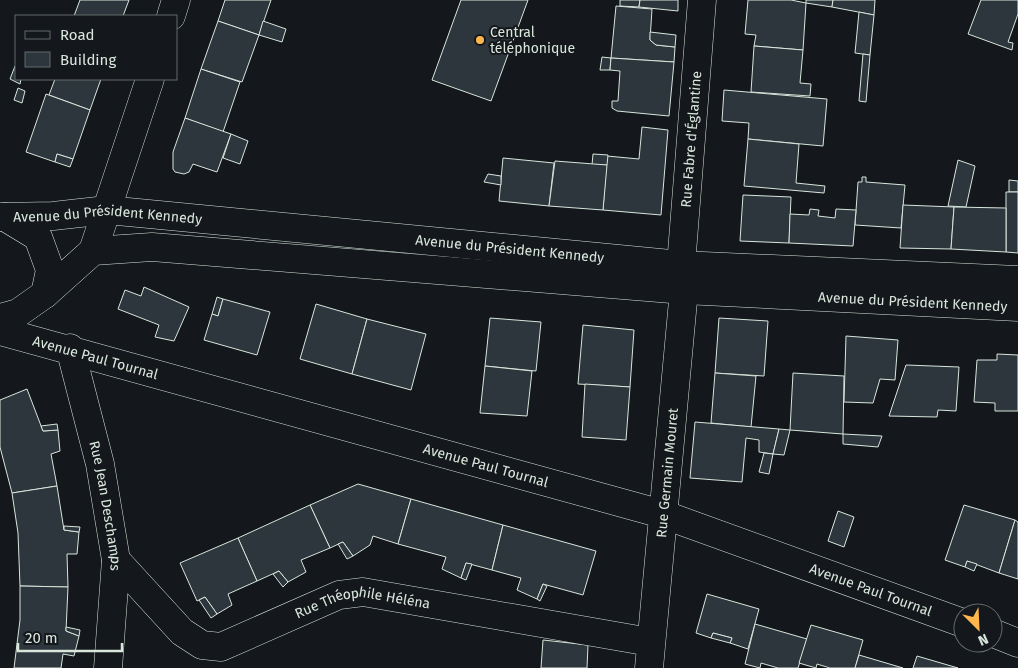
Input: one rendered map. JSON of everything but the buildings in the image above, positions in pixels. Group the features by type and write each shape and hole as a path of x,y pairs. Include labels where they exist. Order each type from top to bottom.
{"main road":[{"path":"171,15 176,0"},
{"name":"Rue Fabre d'Églantine","path":"682,277 702,0"},
{"path":"0,318 18,313 45,294 93,251 150,80"},
{"name":"Avenue du Président Kennedy","path":"2,217 53,216 107,210 682,277 1018,307"},
{"name":"Avenue du Président Kennedy","path":"2,217 38,237 50,270 45,294"},
{"name":"Avenue du Président Kennedy","path":"93,251 152,247 682,277 1018,280"},
{"name":"Rue Germain Mouret","path":"649,655 682,277"},
{"name":"Avenue Paul Tournal","path":"0,331 70,348 662,514 953,619"},
{"name":"Rue Jean Deschamps","path":"70,348 100,464 116,560 108,668"},
{"name":"Rue Théophile Héléna","path":"116,560 182,632 202,645 221,647 339,595 363,592 649,655"},
{"path":"1003,637 1018,643"}],"place":[{"name":"Central téléphonique","path":"480,40"}]}
